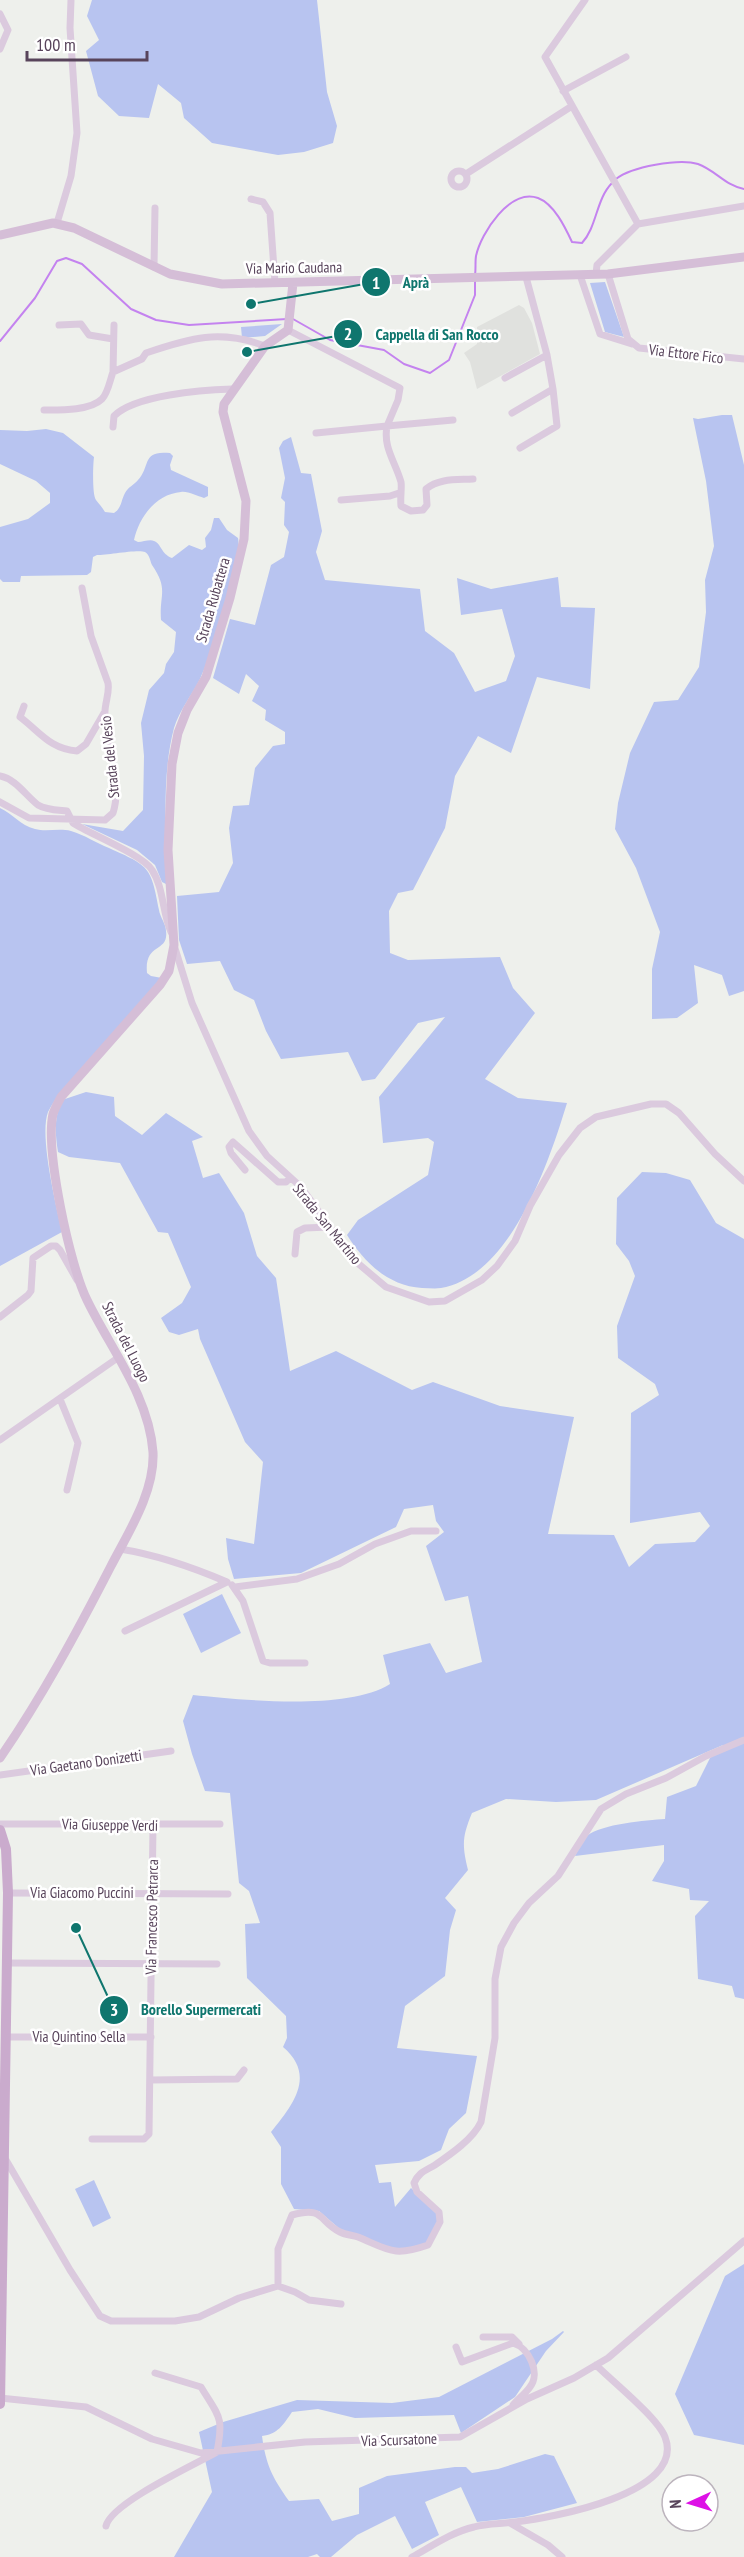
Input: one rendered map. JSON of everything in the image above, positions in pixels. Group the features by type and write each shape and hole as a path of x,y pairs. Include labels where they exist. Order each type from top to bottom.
{"main road":[{"path":"0,1830 6,1849 8,1893 0,2403"}],"street":[{"path":"0,236 57,223 71,176 77,133 70,28 71,0"},
{"path":"585,0 545,57 638,224"},
{"path":"0,14 8,30 0,49"},
{"path":"563,91 626,57"},
{"path":"466,174 572,106"},
{"path":"251,199 263,202 270,213 275,283"},
{"path":"596,274 597,265 638,224 744,206"},
{"path":"154,267 155,208"},
{"name":"Via Mario Caudana","path":"57,223 74,228 154,267 203,282 293,283 608,274 744,258"},
{"name":"Via Ettore Fico","path":"608,274 628,339 639,348 744,359"},
{"path":"580,275 600,334 636,346"},
{"path":"520,448 557,426 547,355 526,277"},
{"path":"293,283 289,322 400,388 385,436 388,452 402,484 399,493 401,506 404,509 423,510 427,505 426,489 431,485 447,480 473,479"},
{"name":"Strada Rubattera","path":"174,941 168,850 172,764 182,721 207,677 244,539 246,501 224,412 226,399 265,346 289,322"},
{"path":"59,325 81,324 89,335 113,339"},
{"path":"44,410 94,404 103,399 112,372 114,325"},
{"path":"112,372 128,366 146,354 197,337 216,336 249,340 265,346"},
{"path":"505,378 547,355"},
{"path":"113,427 114,416 121,409 134,403 185,393 232,389"},
{"path":"512,413 553,390"},
{"path":"316,433 453,420"},
{"path":"341,500 390,496 399,493"},
{"name":"Strada del Vesio","path":"0,802 29,818 105,820 113,813 116,793 104,712 110,691 91,636 82,588"},
{"path":"24,706 20,717 51,744 63,750 77,751 86,744 104,712"},
{"name":"Strada del Vesio","path":"0,776 21,789 37,804 45,808 67,811 70,819"},
{"name":"Strada San Martino","path":"70,819 91,834 148,863 156,878 165,917 192,1003 249,1131 267,1156 301,1187 354,1260 386,1287 429,1302 445,1301 482,1280 502,1260 515,1241 530,1206 559,1155 580,1128 596,1118 659,1103 666,1104 680,1113 715,1154 744,1181"},
{"name":"Strada del Luogo","path":"0,1758 29,1717 76,1635 144,1498 152,1470 153,1453 148,1428 133,1386 82,1288 54,1170 53,1114 61,1098 160,985 169,971 174,941"},
{"path":"244,1170 231,1153 229,1147 233,1142 278,1182 286,1182 290,1178"},
{"path":"295,1254 297,1232 305,1228 329,1227"},
{"path":"0,1317 31,1291 33,1258 51,1246 56,1246 60,1250 82,1288"},
{"path":"0,1440 119,1357"},
{"path":"60,1399 78,1443 67,1490"},
{"path":"235,1587 297,1579 339,1564 375,1544 411,1531 436,1531"},
{"path":"120,1549 175,1561 227,1582 235,1587 243,1601 263,1660 270,1663 305,1663"},
{"path":"125,1631 227,1582"},
{"path":"278,2286 278,2248 292,2215 303,2212 318,2213 339,2232 392,2252 411,2251 428,2245 440,2222 439,2212 417,2192 414,2183 419,2173 435,2165 476,2132 481,2122 495,2038 495,1979 501,1947 514,1923 529,1903 558,1876 601,1809 626,1794 666,1778 706,1756 744,1740"},
{"name":"Via Gaetano Donizetti","path":"0,1775 171,1751"},
{"name":"Via Giuseppe Verdi","path":"0,1824 220,1824"},
{"name":"Via Francesco Petrarca","path":"93,2139 147,2138 151,2037 153,1825"},
{"name":"Via Giacomo Puccini","path":"8,1893 228,1894"},
{"path":"0,1947 8,1932"},
{"path":"7,1964 217,1965"},
{"name":"Via Quintino Sella","path":"6,2037 151,2037"},
{"path":"150,2080 237,2079 244,2070"},
{"path":"4,2157 70,2270 100,2316 111,2321 199,2317 239,2298 278,2286 309,2300 341,2304"},
{"name":"Via Scursatone","path":"0,2398 86,2407 152,2439 201,2453 305,2442 460,2437 608,2358 744,2241"},
{"path":"483,2337 512,2337 531,2359 533,2376 531,2385 510,2410"},
{"path":"456,2347 462,2362 513,2343 520,2346"},
{"path":"412,2557 460,2531 476,2526 510,2523 570,2512 631,2492 650,2481 664,2464 667,2449 665,2436 650,2417 596,2365"},
{"path":"106,2526 107,2522 120,2510 168,2476 217,2452 222,2427 201,2387 155,2373"},
{"path":"510,2523 548,2545 562,2557"}],"shaded area":[{"path":"92,0 317,0 327,92 337,126 333,143 304,152 278,155 212,143 184,118 181,103 158,84 149,118 119,116 98,96 86,51 99,40 87,16"},
{"path":"605,282 624,337 605,332 590,283"},
{"path":"519,305 524,308 532,323 540,354 477,389 470,362 464,353 477,344 477,327"},
{"path":"282,324 265,336 242,338 241,327"},
{"path":"732,415 744,465 744,991 729,996 722,975 694,965 698,1003 677,1018 652,1019 652,969 660,932 636,868 615,829 618,803 630,753 654,702 678,700 699,667 706,612 705,580 714,546 706,481 693,418"},
{"path":"46,429 63,433 94,457 95,497 105,512 114,513 119,509 126,491 142,475 148,460 155,454 170,453 173,456 171,470 208,487 208,496 204,498 181,492 156,502 144,515 134,540 154,541 172,558 189,545 202,550 206,547 205,538 211,530 214,518 219,518 227,530 238,538 236,566 218,630 200,679 176,722 170,747 166,786 166,884 162,882 155,865 137,850 82,824 123,831 143,810 144,756 141,723 149,690 164,673 166,664 174,652 176,632 161,620 162,587 149,556 142,551 97,555 93,557 91,572 87,575 21,576 20,582 3,582 0,579 0,527 28,519 50,503 50,493 36,481 0,464 0,430"},
{"path":"291,437 301,473 311,474 322,531 316,552 325,580 420,589 425,631 454,653 475,692 506,681 515,656 502,609 461,615 457,578 491,589 558,577 561,607 595,608 590,689 537,677 511,753 478,736 455,776 445,828 413,890 398,893 389,911 390,953 408,960 500,957 513,988 535,1013 485,1079 518,1098 567,1103 538,1184 507,1240 488,1262 466,1279 441,1288 422,1288 398,1283 369,1263 347,1235 358,1220 428,1175 434,1142 428,1138 383,1143 379,1097 445,1017 418,1023 375,1079 362,1081 348,1052 281,1059 266,1031 254,1000 234,990 220,961 187,964 179,940 177,896 219,892 233,863 229,828 233,806 249,805 255,768 273,746 285,744 285,732 265,720 266,710 252,701 259,686 246,674 239,694 213,678 230,619 255,625 271,565 284,557 289,532 284,525 285,502 281,498 285,478 279,448 283,441"},
{"path":"0,808 30,827 39,830 66,830 76,833 140,864 146,869 153,884 165,926 166,938 152,952 147,963 147,973 162,978 58,1095 48,1112 47,1153 62,1232 0,1266"},
{"path":"86,1092 114,1097 115,1116 142,1135 166,1113 203,1137 192,1141 203,1178 219,1173 244,1213 257,1256 276,1278 290,1371 336,1351 412,1390 433,1382 500,1406 574,1417 548,1534 614,1535 629,1567 655,1544 695,1542 710,1526 700,1512 630,1523 631,1413 659,1395 655,1384 618,1358 617,1326 635,1276 629,1261 616,1244 617,1198 642,1172 666,1173 690,1180 716,1223 744,1239 744,1999 735,1997 732,1986 698,1979 695,1916 709,1901 690,1900 689,1889 652,1881 664,1861 664,1845 575,1856 587,1836 603,1828 624,1823 665,1819 667,1797 696,1786 710,1758 723,1745 596,1800 556,1802 506,1799 472,1813 464,1841 468,1870 445,1898 456,1910 450,1930 445,1976 405,2006 397,2048 477,2056 466,2113 449,2129 441,2150 419,2161 375,2165 379,2183 391,2182 395,2207 411,2188 437,2213 438,2222 428,2244 392,2251 341,2230 319,2211 294,2209 281,2184 281,2147 271,2132 294,2100 300,2079 298,2068 283,2047 287,2038 286,2016 247,1978 245,1924 260,1923 249,1891 239,1883 230,1793 205,1791 183,1721 193,1695 294,1702 348,1698 371,1692 390,1684 383,1655 430,1643 446,1673 482,1662 468,1596 445,1601 426,1546 444,1532 436,1521 433,1505 404,1509 396,1527 301,1573 234,1579 228,1559 226,1538 254,1544 263,1462 245,1442 200,1339 198,1329 179,1335 169,1332 161,1318 182,1303 191,1287 168,1233 158,1232 120,1163 69,1157 58,1152 56,1126 62,1100"},
{"path":"222,1594 241,1633 201,1653 183,1614"},
{"path":"94,2180 111,2218 93,2227 75,2189"},
{"path":"744,2264 744,2445 694,2435 675,2394 725,2276"},
{"path":"563,2331 546,2351 515,2397 461,2433 454,2415 355,2418 318,2409 292,2412 276,2431 262,2436 271,2470 289,2501 319,2499 332,2521 359,2514 359,2488 387,2476 455,2467 466,2467 472,2473 498,2469 545,2454 554,2456 577,2503 524,2517 477,2522 461,2487 425,2502 439,2535 412,2549 395,2516 357,2535 331,2557 320,2557 317,2554 308,2557 174,2557 212,2492 199,2432 223,2422 297,2400 392,2403 439,2397 552,2339"}],"waterway":[{"path":"616,179 644,167 690,162 744,189"},
{"path":"475,275 479,246 490,225 507,206 528,197 538,198 554,211 572,242 582,243 612,183"},
{"path":"0,341 35,298 57,261 66,258 82,264 131,309 156,320 189,325 287,319"},
{"path":"293,319 330,340 384,350 404,364 430,373 449,360 475,295 475,280"}],"place":[{"name":"Aprà","path":"251,304"},
{"name":"Cappella di San Rocco","path":"247,352"},
{"name":"Borello Supermercati","path":"76,1928"}]}
